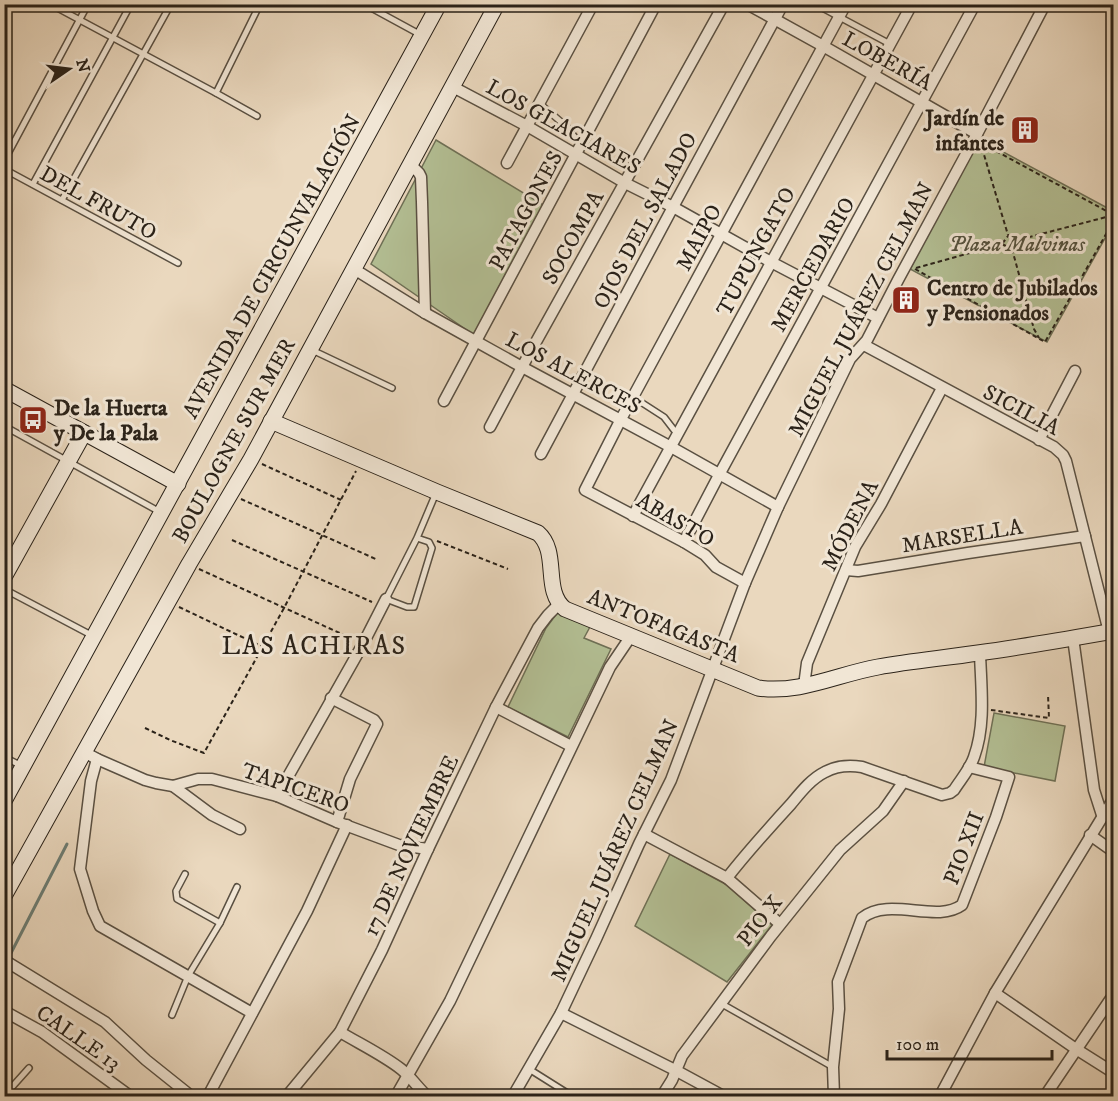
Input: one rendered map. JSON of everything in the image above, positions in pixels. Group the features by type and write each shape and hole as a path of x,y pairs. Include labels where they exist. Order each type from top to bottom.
{"street":[{"name":"AVENIDA DE CIRCUNVALACIÓN","path":"4,801 439,4"},
{"name":"BOULOGNE SUR MER","path":"4,896 91,755 168,601 272,421 497,4"},
{"path":"507,163 593,4"},
{"name":"PATAGONES","path":"444,401 657,4"},
{"name":"SOCOMPA","path":"490,427 724,4"},
{"name":"LOBERÍA","path":"747,4 923,102 979,139"},
{"name":"OJOS DEL SALADO","path":"541,454 783,4"},
{"name":"MAIPO","path":"585,490 621,419 846,4"},
{"name":"TUPUNGATO","path":"633,516 912,4"},
{"name":"MERCEDARIO","path":"684,542 975,4"},
{"name":"MIGUEL JUÁREZ CELMAN","path":"513,1096 561,1013 680,761 745,583 778,507 850,359 864,345 979,139 1045,4"},
{"name":"LOS GLACIARES","path":"453,87 579,150 625,183 878,318"},
{"path":"410,164 421,177 425,313"},
{"name":"LOS ALERCES","path":"354,269 425,313 778,507"},
{"name":"SICILIA","path":"864,345 1059,450 1066,461 1111,632"},
{"path":"1039,440 1075,371"},
{"name":"MÓDENA","path":"804,686 807,663 855,547 881,504 942,388"},
{"path":"4,389 178,484"},
{"name":"ANTOFAGASTA","path":"272,421 538,533 548,546 553,590 559,604 565,609 758,688 804,686 875,668 1111,632"},
{"path":"4,577 84,433"},
{"name":"ABASTO","path":"585,490 684,542 705,555 716,567 745,583"},
{"name":"MARSELLA","path":"846,570 858,571 1085,536"},
{"path":"277,796 384,603"},
{"name":"17 DE NOVIEMBRE","path":"287,1096 340,1032 382,950 496,707 538,628 559,604"},
{"path":"396,1096 450,1001 610,667 631,636"},
{"path":"1073,638 1094,790 1102,815"},
{"path":"727,878 756,842 823,773 854,766 942,795 954,790 974,759 977,746 982,708 980,653"},
{"path":"208,1096 307,911 342,823 350,779 377,724 374,720 331,698"},
{"path":"496,707 572,746"},
{"path":"91,755 91,781 80,863 83,883 96,920 100,926 252,1013"},
{"name":"TAPICERO","path":"91,755 145,780 173,786 206,778 277,796 399,845 428,849"},
{"name":"PIO XII","path":"834,1096 833,1067 839,1009 838,982 862,918 874,911 892,909 944,912 957,909 962,905 1009,777 969,767"},
{"name":"PIO X","path":"662,1096 682,1056 780,924 840,850 882,811 904,781"},
{"path":"173,786 212,815 240,829"},
{"path":"940,1096 995,993 1113,798"},
{"path":"644,834 727,878 780,924"},
{"path":"1090,835 1113,852"},
{"path":"4,960 105,1022 146,1060 191,1096"},
{"path":"995,993 1113,1073"},
{"path":"1045,1096 1113,994"},
{"name":"CALLE 13","path":"4,1011 42,1032 130,1096"},
{"path":"561,1013 723,1096"},
{"path":"340,1032 398,1067 427,1096"}],"lane":[{"path":"50,4 257,116"},
{"path":"4,161 88,4"},
{"path":"33,184 131,4"},
{"path":"62,200 171,4"},
{"path":"216,93 260,4"},
{"path":"364,4 422,36"},
{"path":"815,4 890,44"},
{"path":"539,103 567,127 579,150"},
{"name":"DEL FRUTO","path":"4,169 178,264"},
{"path":"310,349 392,388"},
{"path":"633,398 664,417 679,433"},
{"path":"4,426 162,512"},
{"path":"417,538 429,542 432,548 414,607 384,603 437,492"},
{"path":"4,590 94,636"},
{"path":"4,757 23,767"},
{"path":"185,874 176,891 177,899 220,923"},
{"path":"172,1015 188,976 220,923 237,887"},
{"path":"720,1003 833,1067"},
{"path":"4,1092 12,1087 29,1068"},
{"path":"529,1069 572,1096"}],"path":[{"path":"979,139 1113,215"},
{"path":"979,139 1008,235 1018,240 1113,215"},
{"path":"1045,342 1113,220"},
{"path":"1008,235 1002,244 914,268 1045,342"},
{"path":"1012,249 1018,240"},
{"path":"1002,244 1012,249 1034,329 1038,337 1045,342"},
{"path":"251,459 341,500"},
{"path":"145,728 204,753 362,460"},
{"path":"230,494 378,560"},
{"path":"232,540 303,572 384,603"},
{"path":"429,542 437,541 508,569"},
{"path":"189,564 363,644"},
{"path":"168,601 262,647"},
{"path":"982,708 1049,718 1048,694"}],"green space":[{"name":"Plaza Malvinas","path":"979,139 1113,211 1113,224 1047,342 910,269"},
{"path":"436,140 545,206 474,335 371,264"},
{"path":"558,612 591,625 584,638 611,649 568,737 508,707 546,628"},
{"path":"994,713 1065,726 1055,781 984,767"},
{"path":"670,854 727,885 772,925 727,982 635,926"}],"waterway":[{"path":"10,955 67,844"}],"place":[{"name":"Jardín de infantes","path":"1025,130"},
{"name":"Centro de Jubilados y Pensionados","path":"906,300"},
{"name":"De la Huerta y De la Pala","path":"33,420"}],"district":[{"name":"LAS ACHIRAS","path":"314,645"}]}
